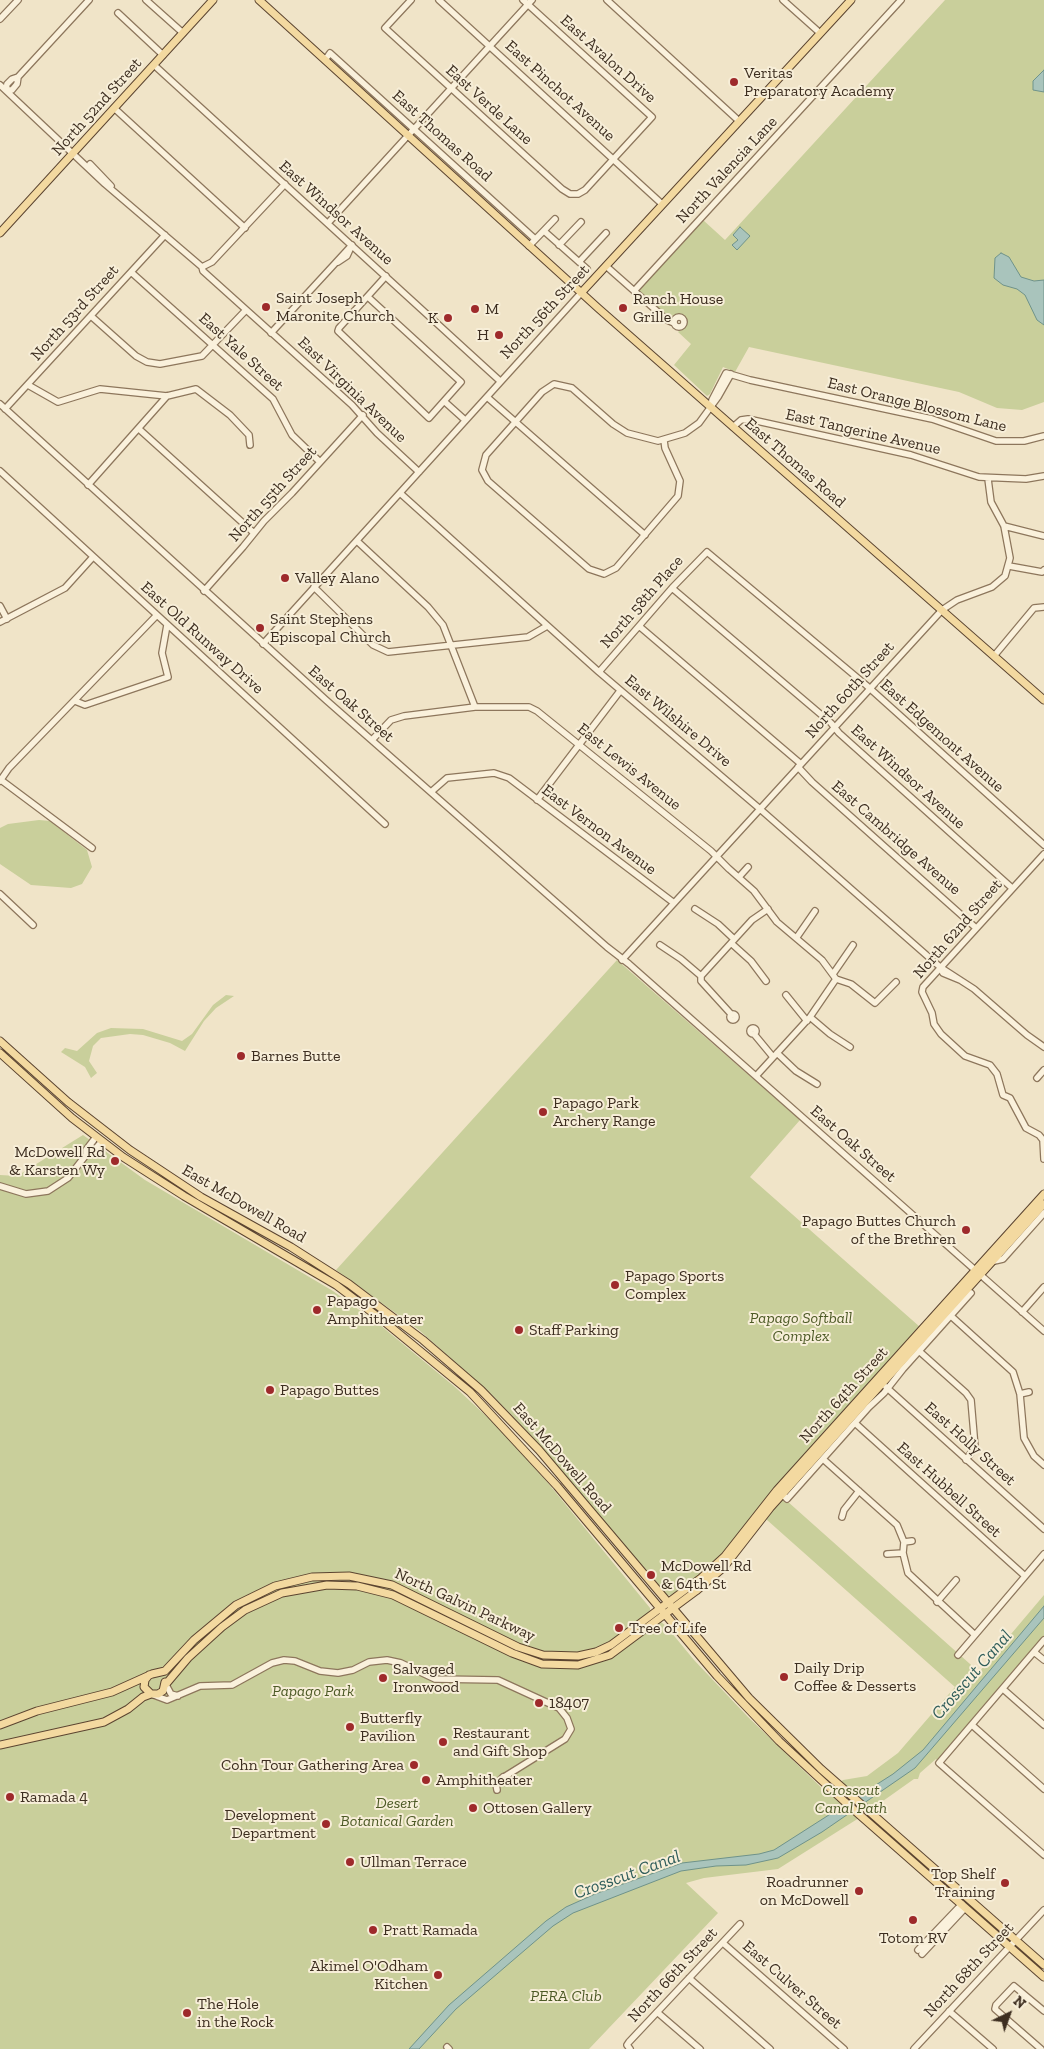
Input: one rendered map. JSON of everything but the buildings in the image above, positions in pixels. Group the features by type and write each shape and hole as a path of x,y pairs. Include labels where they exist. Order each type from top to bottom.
{"main road":[{"name":"North 52nd Street","path":"0,233 213,0"},
{"name":"East Thomas Road","path":"259,0 582,293 1044,700"},
{"name":"North 56th Street","path":"582,293 851,0"},
{"name":"East McDowell Road","path":"0,1040 68,1102 151,1165 201,1197 330,1271 423,1340 492,1401 534,1444 670,1606 765,1713 821,1769 1044,1964"},
{"name":"East McDowell Road","path":"0,1053 99,1139 184,1196 318,1274 357,1300 420,1349 470,1392 524,1448 728,1688 786,1747 847,1803 1044,1977"},
{"path":"99,1139 107,1137 145,1165 151,1165"},
{"name":"North 64th Street","path":"738,1546 770,1499 977,1272 1044,1194"},
{"name":"North 64th Street","path":"977,1272 990,1262 1044,1204"},
{"name":"North 64th Street","path":"663,1612 713,1577 879,1381"},
{"name":"North Galvin Parkway","path":"157,1673 169,1669 194,1640 236,1605 275,1586 312,1577 349,1576 392,1585 518,1647 551,1656 578,1656 601,1650 618,1642 663,1612"},
{"name":"North Galvin Parkway","path":"166,1685 183,1663 240,1613 274,1595 312,1586 357,1586 393,1595 518,1656 551,1665 578,1665 616,1652 663,1612"},
{"path":"0,1725 37,1711 112,1692 157,1673 163,1676 166,1685 161,1693 143,1697 122,1713 104,1722 0,1745"},
{"path":"149,1675 144,1684 146,1690 151,1694"},
{"path":"728,1688 755,1710 765,1713 786,1747"},
{"path":"954,1898 960,1891"}],"street":[{"path":"0,18 18,0"},
{"path":"6,90 7,84 12,79 18,77 89,0"},
{"path":"146,0 182,34"},
{"name":"East Verde Lane","path":"411,0 385,28 562,189 570,194 578,194 585,190 614,159"},
{"name":"East Pinchot Avenue","path":"439,0 662,204"},
{"path":"607,0 738,121"},
{"path":"783,0 820,34"},
{"name":"North Valencia Lane","path":"634,291 902,0"},
{"path":"328,223 490,46 528,1"},
{"name":"East Avalon Drive","path":"528,1 652,117 614,159"},
{"path":"118,13 163,55"},
{"name":"East Thomas Road","path":"325,60 330,52 535,239"},
{"name":"East Windsor Avenue","path":"154,65 500,381"},
{"name":"East Virginia Avenue","path":"0,85 108,180 111,186 202,267 203,271 363,415 377,433 419,472"},
{"path":"114,108 245,228"},
{"path":"202,267 212,262 285,184"},
{"path":"530,246 555,219"},
{"path":"560,245 581,222"},
{"path":"544,231 587,269"},
{"path":"579,262 606,233"},
{"name":"North 53rd Street","path":"6,410 165,235"},
{"path":"272,333 333,265 341,257 347,256 352,245"},
{"path":"606,266 667,320 674,323"},
{"name":"East Yale Street","path":"131,272 276,402 292,435 320,462"},
{"path":"368,297 461,382 429,418 408,399 393,381 338,331 386,276"},
{"name":"North 56th Street","path":"263,644 582,293"},
{"path":"91,316 136,356 147,362 160,364 197,358 214,346 246,310"},
{"name":"East Orange Blossom Lane","path":"711,407 728,374 932,419 996,441 1024,441 1044,436"},
{"path":"664,440 665,448 679,476 679,493 616,568 604,574 589,570 488,481 483,473 482,465 486,455 545,389 557,384 572,388 613,424 627,433 644,438 664,440 693,428 704,419 711,407"},
{"path":"28,385 58,402 100,389 167,396 192,389 199,390 243,428 250,437 250,445"},
{"path":"88,485 167,396"},
{"path":"487,397 645,535"},
{"path":"445,402 465,420"},
{"name":"East Oak Street","path":"0,404 263,644 1044,1331"},
{"name":"North 55th Street","path":"204,591 254,533 363,415"},
{"name":"East Tangerine Avenue","path":"734,427 743,419 752,420 911,455 974,476 988,478"},
{"path":"139,429 254,533"},
{"name":"East Old Runway Drive","path":"0,472 385,824"},
{"path":"1043,572 1009,566 1010,558 1004,526 991,502 988,478 1026,479 1044,476"},
{"name":"East Wilshire Drive","path":"400,493 599,672 760,809 940,967 943,973 960,980 974,989 1044,1048"},
{"path":"1004,526 1044,536"},
{"path":"357,541 428,607 443,626 475,707 404,716 391,720 372,740"},
{"name":"North 58th Place","path":"599,672 672,588 707,552"},
{"name":"East Edgemont Avenue","path":"707,552 870,689 1044,845"},
{"path":"0,622 65,588 93,557"},
{"name":"North 60th Street","path":"622,960 942,610 956,600 998,583 1009,566"},
{"path":"314,587 381,651 388,652 528,636 547,626"},
{"name":"East Windsor Avenue","path":"672,588 731,640 758,660 1012,888"},
{"path":"0,606 7,619"},
{"path":"994,656 1034,608 1044,608"},
{"path":"92,848 0,780 9,768 157,615"},
{"path":"75,701 85,705 168,677 162,653 167,625"},
{"name":"East Cambridge Avenue","path":"638,626 800,766 812,782 976,928"},
{"path":"537,800 620,690"},
{"name":"East Lewis Avenue","path":"475,707 520,706 538,711 717,856 719,861 754,891 777,922 822,960 835,976 851,984 875,1003 880,1001 896,982"},
{"name":"East Vernon Avenue","path":"431,792 447,778 494,773 508,778 674,903"},
{"name":"North 62nd Street","path":"1044,854 940,967 923,987 922,992 932,1013 934,1024 941,1034 966,1056 990,1066 997,1074 1003,1095 1010,1098 1026,1128 1039,1135 1043,1140 1044,1159"},
{"path":"739,877 748,867"},
{"path":"0,894 33,925"},
{"path":"695,908 718,924 766,981"},
{"path":"700,976 752,920 768,909"},
{"path":"797,937 815,911"},
{"path":"660,945 681,959 700,976 701,982 731,1014"},
{"path":"756,1076 809,1019 853,945"},
{"path":"786,994 809,1019 850,1047"},
{"path":"754,1034 775,1055 817,1084"},
{"path":"1037,1078 1044,1070"},
{"path":"0,1186 26,1194 48,1191 68,1178 86,1155 86,1150 99,1139"},
{"name":"North 64th Street","path":"990,1262 1001,1260 1044,1213"},
{"path":"1022,1312 1044,1286"},
{"name":"North 64th Street","path":"782,1494 787,1499 888,1389 971,1293"},
{"path":"951,1316 1011,1369 1020,1394 1024,1438 1034,1456 1044,1465"},
{"path":"919,1351 966,1393 971,1400 975,1443 973,1451 966,1460"},
{"name":"East Holly Street","path":"879,1381 1044,1529"},
{"path":"1020,1394 1029,1392"},
{"name":"East Hubbell Street","path":"855,1423 1025,1576"},
{"path":"823,1459 897,1525 904,1542 903,1553 908,1573 974,1636"},
{"path":"842,1517 844,1510 859,1491"},
{"path":"904,1542 912,1541"},
{"path":"887,1554 903,1553"},
{"path":"958,1656 1044,1554"},
{"path":"937,1602 956,1580"},
{"path":"1044,1640 939,1762 1044,1855"},
{"path":"1034,1652 1044,1660"},
{"path":"151,1694 164,1700 200,1686 236,1683 272,1663 284,1660 295,1661 320,1671 338,1673 353,1670 376,1660 394,1661 435,1679 505,1681 559,1708 569,1721 571,1729 568,1736 504,1777 496,1784 497,1790"},
{"path":"166,1685 171,1694 178,1696"},
{"path":"1003,1689 1044,1725"},
{"path":"972,1725 1044,1789"},
{"path":"920,1952 964,1906"},
{"name":"North 68th Street","path":"916,2048 1044,1910"},
{"name":"North 66th Street","path":"629,2047 657,2012 740,1924"},
{"name":"East Culver Street","path":"722,1942 844,2049"},
{"path":"689,1978 770,2049"},
{"path":"1041,2049 996,2009 996,2005 1014,1986 1044,2011"},
{"path":"949,2011 993,2049"},
{"path":"657,2012 700,2049"}],"green space":[{"path":"945,0 1044,0 1044,402 1022,410 997,408 959,392 749,347 735,372 723,367 710,394 707,396 674,365 691,344 678,332 687,324 675,315 667,317 637,291 703,220 725,240"},
{"path":"39,820 50,821 87,850 92,867 82,884 71,888 31,885 0,864 0,828 8,824"},
{"name":"Papago Park","path":"617,960 800,1120 750,1177 920,1327 780,1482 787,1501 979,1672 1044,1595 1044,1640 939,1763 936,1759 920,1773 918,1779 914,1779 859,1818 778,1869 704,1878 686,1883 718,1913 589,2049 0,2049 0,1175 17,1176 83,1135 145,1180 333,1291 380,1325 455,1387 500,1429 548,1483 650,1608 650,1613 666,1626 694,1660 748,1717 827,1793 843,1780 867,1776 898,1753 955,1687 767,1520 758,1508 721,1556 706,1571 671,1595 666,1596 542,1447 492,1395 419,1330 336,1270"},
{"path":"226,995 234,996 216,1008 204,1021 185,1051 170,1043 143,1035 130,1034 101,1038 93,1046 89,1061 97,1073 91,1078 85,1067 61,1052 65,1048 77,1051 97,1033 111,1028 143,1029 182,1041 192,1034 213,1005"}],"water":[{"path":"1044,70 1044,92 1033,90 1033,81"},
{"path":"740,227 750,236 737,250 732,245 738,240 733,235"},
{"path":"1001,253 1009,257 1021,277 1034,281 1044,280 1044,325 1037,320 1025,295 1017,289 1003,285 994,278 995,258"},
{"path":"1044,1606 1044,1618 915,1768 822,1832 778,1858 746,1865 716,1866 681,1871 573,1913 553,1926 456,2009 419,2049 409,2049 449,2005 546,1921 566,1907 595,1894 682,1863 759,1854 774,1850 893,1774 923,1750"}],"place":[{"name":"Veritas Preparatory Academy","path":"734,82"},
{"name":"Saint Joseph Maronite Church","path":"266,307"},
{"name":"Ranch House Grille","path":"623,308"},
{"name":"M","path":"475,309"},
{"name":"K","path":"448,318"},
{"name":"H","path":"499,335"},
{"name":"Valley Alano","path":"285,578"},
{"name":"Saint Stephens Episcopal Church","path":"260,628"},
{"name":"Barnes Butte","path":"241,1056"},
{"name":"Papago Park Archery Range","path":"543,1112"},
{"name":"McDowell Rd & Karsten Wy","path":"115,1161"},
{"name":"Papago Buttes Church of the Brethren","path":"966,1230"},
{"name":"Papago Sports Complex","path":"615,1285"},
{"name":"Papago Amphitheater","path":"317,1310"},
{"name":"Staff Parking","path":"519,1330"},
{"name":"Papago Buttes","path":"270,1390"},
{"name":"McDowell Rd & 64th St","path":"651,1575"},
{"name":"Tree of Life","path":"619,1628"},
{"name":"Daily Drip Coffee & Desserts","path":"784,1677"},
{"name":"Salvaged Ironwood","path":"383,1678"},
{"name":"18407","path":"539,1703"},
{"name":"Butterfly Pavilion","path":"350,1727"},
{"name":"Restaurant and Gift Shop","path":"443,1742"},
{"name":"Cohn Tour Gathering Area","path":"414,1765"},
{"name":"Amphitheater","path":"426,1780"},
{"name":"Ramada 4","path":"10,1797"},
{"name":"Ottosen Gallery","path":"473,1808"},
{"name":"Development Department","path":"326,1824"},
{"name":"Ullman Terrace","path":"350,1862"},
{"name":"Top Shelf Training","path":"1005,1883"},
{"name":"Roadrunner on McDowell","path":"859,1891"},
{"name":"Totom RV","path":"913,1920"},
{"name":"Pratt Ramada","path":"373,1930"},
{"name":"Akimel O'Odham Kitchen","path":"438,1975"},
{"name":"The Hole in the Rock","path":"187,2013"}],"park label":[{"name":"Papago Softball Complex","path":"801,1327"},
{"name":"Crosscut Canal Path","path":"851,1799"},
{"name":"Desert Botanical Garden","path":"397,1812"},
{"name":"PERA Club","path":"566,1996"}],"water label":[{"name":"Crosscut Canal","path":"972,1675"},
{"name":"Crosscut Canal","path":"627,1875"}]}
